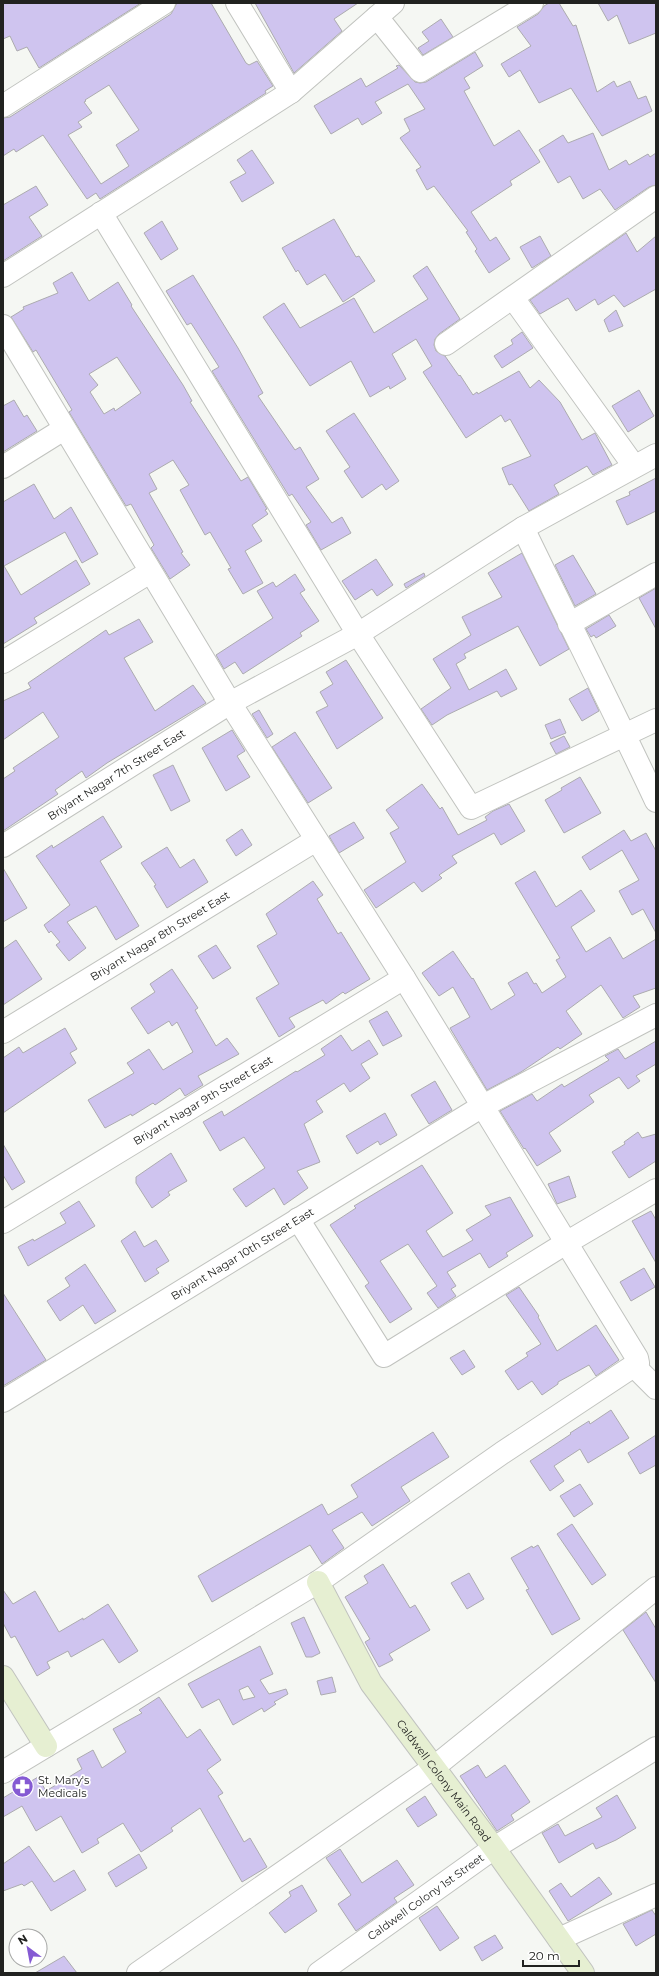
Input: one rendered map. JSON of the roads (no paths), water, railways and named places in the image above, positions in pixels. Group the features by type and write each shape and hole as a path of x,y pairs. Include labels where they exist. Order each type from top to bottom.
{"street":[{"path":"3,106 164,3"},
{"path":"237,3 290,92"},
{"path":"3,276 290,92 393,3"},
{"path":"377,17 420,72 532,3"},
{"path":"446,344 656,197"},
{"path":"101,213 358,634 471,808 626,736 656,720"},
{"path":"512,298 634,466"},
{"path":"3,326 230,703 404,978 481,1107 637,1358 638,1363 502,1453 318,1582 3,1772"},
{"path":"3,467 64,429"},
{"name":"Briyant Nagar 7th Street East","path":"3,846 230,703 358,634 523,528 656,455"},
{"path":"523,528 569,624 626,736 656,801"},
{"path":"3,662 150,572"},
{"path":"569,624 656,574"},
{"name":"Briyant Nagar 8th Street East","path":"3,1032 316,840"},
{"name":"Briyant Nagar 9th Street East","path":"3,1222 404,978"},
{"name":"Briyant Nagar 10th Street East","path":"3,1401 481,1107 656,1015"},
{"path":"298,1220 384,1356 566,1243 656,1190"},
{"path":"634,1366 656,1388"},
{"name":"Caldwell Colony Main Road","path":"318,1582 371,1683 494,1848 583,1973"},
{"path":"138,1973 433,1768 656,1588"},
{"path":"3,1678 46,1746"},
{"name":"Caldwell Colony 1st Street","path":"319,1973 494,1848 656,1748"},
{"path":"558,1939 656,1895"}],"place":[{"name":"St. Mary's Medicals","path":"22,1786"}]}
